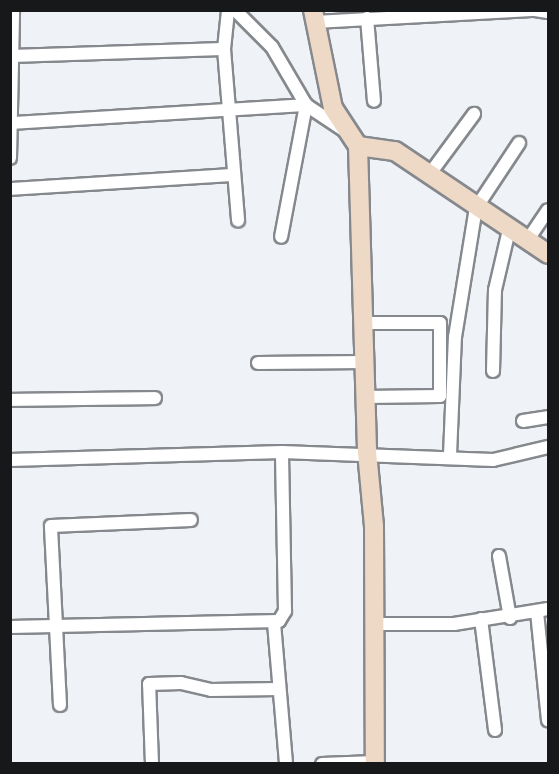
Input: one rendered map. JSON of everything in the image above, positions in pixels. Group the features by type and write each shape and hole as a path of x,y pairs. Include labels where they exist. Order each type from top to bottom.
{"street":[{"path":"10,158 13,10"},
{"path":"228,10 224,49 238,220"},
{"path":"235,10 272,47 306,105 355,141 395,151 476,208 549,254"},
{"path":"322,764 375,763 374,624 355,141 333,108 314,16 367,18 388,14 440,12 534,10 549,12"},
{"path":"367,18 374,101"},
{"path":"11,56 224,49"},
{"path":"12,123 306,105"},
{"path":"280,237 306,105"},
{"path":"429,175 474,114"},
{"path":"450,455 455,337 476,208 519,143"},
{"path":"10,189 234,175"},
{"path":"527,241 549,210"},
{"path":"493,371 495,290 509,230"},
{"path":"363,323 440,323 440,396 365,397"},
{"path":"258,363 364,362"},
{"path":"10,400 154,398"},
{"path":"523,421 549,417"},
{"path":"10,460 282,452 367,452 450,455 493,460 549,447"},
{"path":"282,452 285,611 274,624 286,764"},
{"path":"60,705 51,526 191,520"},
{"path":"499,556 510,618"},
{"path":"374,624 453,624 481,619 510,618 543,610 549,720"},
{"path":"481,619 495,730"},
{"path":"10,627 274,624"},
{"path":"152,764 149,684 181,683 211,690 279,689"}]}
